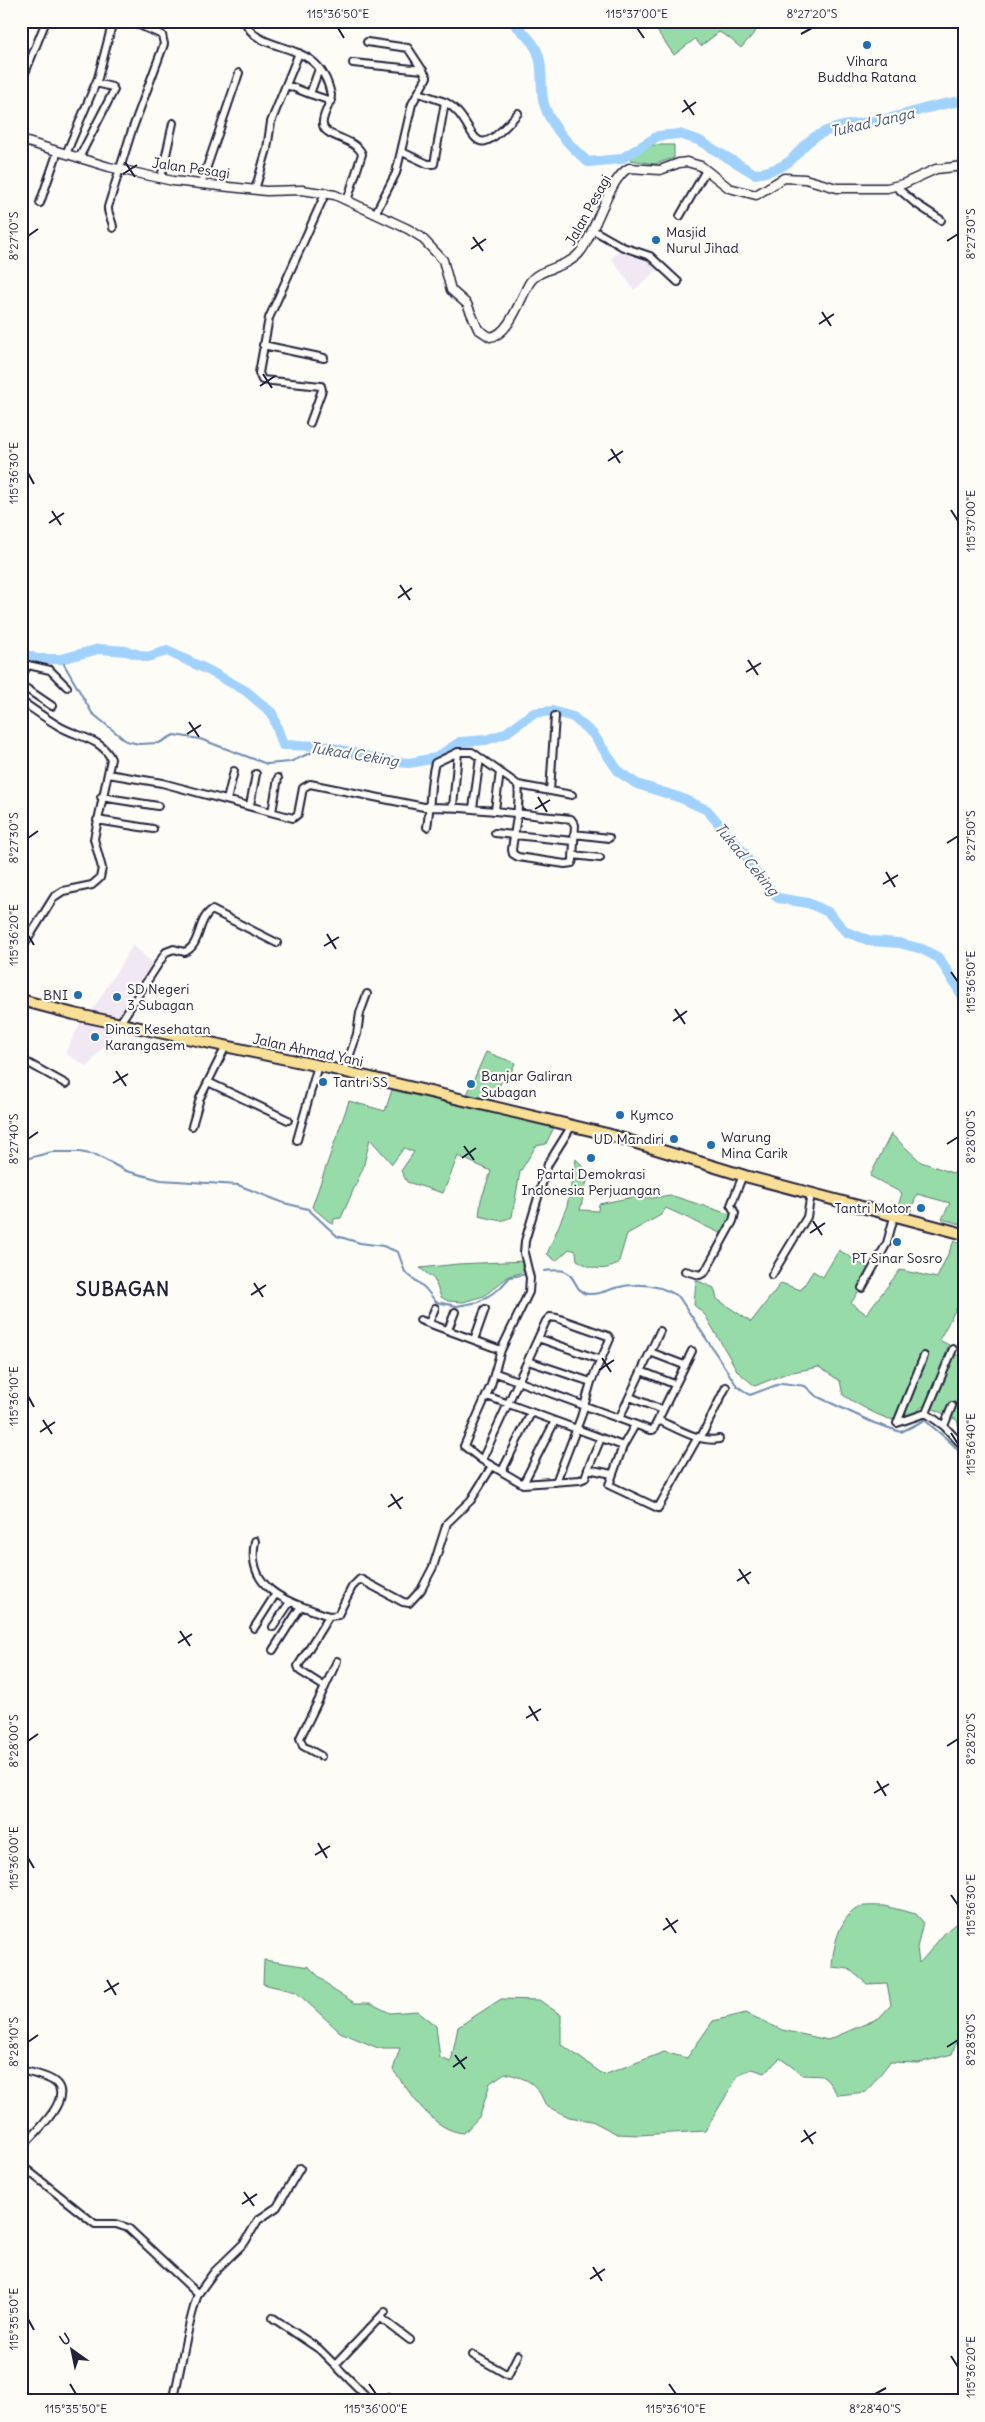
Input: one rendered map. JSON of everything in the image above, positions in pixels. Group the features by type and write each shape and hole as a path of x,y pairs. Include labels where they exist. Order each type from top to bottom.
{"highway":[{"name":"Jalan Ahmad Yani","path":"21,1000 318,1065 607,1134 742,1175 894,1217 964,1234"}],"street":[{"path":"21,83 46,21"},
{"path":"40,203 96,83 113,21"},
{"path":"114,228 113,221 107,210 119,170 164,44 162,35 130,21"},
{"path":"245,21 250,33 313,60 319,69 330,91 331,101 323,121 323,127 327,132 353,143 362,154 347,201"},
{"path":"367,42 408,48 423,70 426,79 412,104 402,152 390,186 375,214"},
{"path":"255,190 267,149 270,122 299,53"},
{"path":"354,63 423,70"},
{"path":"310,94 319,69"},
{"path":"202,184 230,94 239,72"},
{"path":"78,158 114,90 112,87 96,83"},
{"path":"287,85 331,101"},
{"path":"419,93 445,102 455,109 474,137 482,141 498,134 518,113"},
{"path":"402,152 431,165 434,164 445,102"},
{"path":"161,178 173,123"},
{"name":"Jalan Pesagi","path":"21,140 119,170 161,178 275,192 302,190 326,192 415,232 434,249 445,264 451,290 467,304 478,329 490,337 498,334 512,318 534,277 573,259 586,244 614,187 626,169 660,170 684,162 706,170 721,184 756,195 778,181 790,178 837,188 895,186 929,171 964,166"},
{"path":"680,216 706,170"},
{"path":"895,186 914,203 941,220"},
{"path":"310,423 322,390 321,386 262,380 259,373 269,318 326,192"},
{"path":"593,230 623,247 650,256 678,282"},
{"path":"263,345 324,358"},
{"path":"21,677 28,665 50,670 67,687"},
{"path":"21,685 52,706"},
{"path":"21,701 58,726 93,740 102,747 111,759 101,797 94,839 102,868 100,878 92,885 63,891 54,897 21,950"},
{"path":"550,791 555,716"},
{"path":"427,827 436,763 458,752 472,752 518,785 572,795"},
{"path":"453,807 458,752"},
{"path":"473,808 480,758"},
{"path":"226,800 234,771"},
{"path":"495,810 500,772"},
{"path":"108,774 162,783 293,818 297,817 303,788 310,784 431,807 473,808 516,812 571,819 575,822 573,862 568,864 516,856 512,850 514,835 516,812 518,785"},
{"path":"250,806 256,774"},
{"path":"272,812 278,778"},
{"path":"101,797 158,806"},
{"path":"97,820 153,829"},
{"path":"495,833 609,838"},
{"path":"574,855 600,858"},
{"path":"120,1023 166,952 174,949 184,952 191,949 204,919 212,910 277,943"},
{"path":"344,1072 357,1034 360,1013 367,994"},
{"path":"192,1126 200,1098 226,1046"},
{"path":"22,1061 66,1084"},
{"path":"297,1140 318,1065"},
{"path":"208,1082 288,1120"},
{"path":"571,1126 548,1164 540,1184 525,1241 529,1292 501,1350 496,1373 487,1396 464,1444 466,1449 482,1460 523,1484 580,1480 585,1478 601,1438"},
{"path":"685,1271 700,1275 709,1266 733,1222 735,1213 731,1205 742,1175"},
{"path":"772,1274 807,1217 811,1194"},
{"path":"862,1288 887,1242 894,1217"},
{"path":"429,1323 435,1308"},
{"path":"474,1340 486,1309"},
{"path":"448,1330 455,1312"},
{"path":"482,1460 538,1338 550,1317 605,1334 610,1339 591,1382 585,1405 556,1482"},
{"path":"420,1320 501,1350"},
{"path":"619,1418 660,1331"},
{"path":"538,1338 601,1360"},
{"path":"924,1356 897,1423 926,1413 953,1349"},
{"path":"496,1373 652,1430 692,1351"},
{"path":"650,1352 684,1365"},
{"path":"528,1361 591,1382"},
{"path":"641,1371 674,1384"},
{"path":"635,1425 608,1482 610,1486 659,1508 726,1387"},
{"path":"487,1396 624,1446"},
{"path":"630,1397 662,1410"},
{"path":"944,1426 952,1406"},
{"path":"502,1471 531,1413"},
{"path":"926,1413 944,1426 964,1447"},
{"path":"523,1484 555,1420"},
{"path":"658,1420 699,1437 713,1440 719,1439"},
{"path":"255,1541 254,1564 265,1585 275,1595 290,1602 329,1616 338,1615 352,1587 360,1579 403,1602 409,1603 421,1590 433,1567 447,1523 471,1500 492,1466"},
{"path":"588,1469 612,1474"},
{"path":"254,1628 275,1595"},
{"path":"274,1627 290,1602"},
{"path":"274,1650 301,1606"},
{"path":"326,1687 298,1668 329,1616"},
{"path":"321,1756 303,1746 300,1738 337,1661"},
{"path":"21,2070 53,2081 59,2087 61,2095 56,2108 21,2148"},
{"path":"21,2165 95,2224 116,2224 128,2228 198,2294"},
{"path":"173,2401 181,2370 186,2334 198,2294 214,2272 242,2246 261,2217 272,2212 281,2202 300,2168"},
{"path":"336,2364 386,2312"},
{"path":"273,2318 300,2334 336,2364 367,2397 375,2400 388,2398 393,2401"},
{"path":"381,2318 410,2340"},
{"path":"473,2355 508,2375 518,2354"}],"shaded area":[{"path":"624,242 636,246 662,266 634,290 612,259"},
{"name":"SD Negeri 3 Subagan","path":"133,945 157,967 117,1019 90,1014"},
{"path":"82,1020 113,1027 110,1037 88,1067 65,1053"}],"green space":[{"path":"650,21 756,21 762,24 741,48 719,32 701,46 695,39 674,55"},
{"path":"646,145 674,145 674,158 655,164 630,160 634,153"},
{"path":"486,1052 515,1063 507,1082 502,1080 490,1106 465,1099"},
{"path":"392,1090 554,1127 546,1144 536,1146 520,1172 512,1217 501,1221 479,1216 481,1200 491,1171 458,1156 443,1193 407,1182 401,1171 414,1152 404,1148 392,1164 370,1139 363,1168 341,1218 334,1219 333,1225 312,1207 349,1101 385,1111"},
{"path":"891,1134 921,1162 964,1177 964,1225 942,1219 950,1203 917,1194 910,1213 898,1207 902,1193 870,1176"},
{"path":"576,1159 589,1173 580,1210 598,1211 599,1204 633,1197 652,1198 670,1195 732,1215 722,1234 666,1208 661,1215 627,1234 618,1264 602,1269 587,1266 577,1260 576,1251 569,1249 556,1261 547,1254 567,1206"},
{"path":"954,1241 964,1245 964,1294 939,1340 949,1345 945,1353 964,1356 964,1449 957,1420 925,1405 901,1420 884,1417 843,1395 840,1381 819,1367 787,1373 755,1386 738,1372 705,1315 694,1305 696,1280 714,1288 717,1299 751,1322 781,1283 801,1290 813,1271 823,1277 839,1250 872,1271 851,1303 866,1314 900,1270 937,1278"},
{"path":"526,1261 527,1271 509,1276 484,1296 463,1302 448,1301 441,1297 434,1279 420,1268 458,1264"},
{"path":"884,1906 916,1914 923,1922 917,1948 919,1963 951,1927 964,1920 964,2022 952,2054 919,2063 890,2062 866,2092 838,2095 824,2076 803,2075 780,2058 765,2073 752,2069 739,2074 705,2131 639,2135 617,2134 592,2121 569,2117 546,2106 539,2092 531,2083 505,2073 490,2083 480,2116 464,2133 452,2131 442,2126 423,2109 393,2070 400,2048 378,2048 340,2032 296,1992 263,1984 264,1960 309,1967 333,1990 355,2003 370,2003 390,2013 417,2011 436,2026 440,2058 451,2062 458,2027 501,1999 539,2000 561,2015 561,2044 604,2075 664,2052 687,2058 713,2021 746,2013 782,2030 828,2040 879,2018 891,2005 887,1983 867,1984 849,1969 832,1967 838,1933 847,1918 860,1907"}],"waterway":[{"name":"Tukad Janga","path":"511,21 528,37 537,52 541,70 543,101 548,115 557,130 588,162 621,159 658,136 679,134 698,140 755,174 773,170 786,164 812,138 829,130 964,101"},
{"name":"Tukad Ceking","path":"21,652 36,659 61,659 99,649 126,651 147,657 167,651 210,671 246,691 272,713 283,745 326,746 386,761 409,763 436,758 460,742 486,740 504,734 534,713 552,711 573,717 593,734 619,772 637,784 681,798 707,810 744,853 756,873 778,898 808,903 828,912 846,932 871,941 899,943 922,949 939,958 964,998"},
{"path":"61,659 92,713 126,741 139,744 159,743 174,735 200,739 267,764 290,762 326,746"},
{"path":"21,1162 52,1152 79,1152 96,1155 126,1171 161,1180 238,1185 284,1203 308,1209 337,1236 360,1243 383,1246 398,1252 405,1272 425,1288 436,1302 457,1306 479,1302 499,1289 510,1277 527,1274"},
{"path":"544,1271 557,1270 568,1273 580,1291 588,1294 632,1285 648,1285 664,1289 679,1297 737,1386 750,1395 782,1383 805,1386 816,1396 874,1423 901,1432 925,1420 951,1443 964,1459"}],"place":[{"name":"Vihara Buddha Ratana","path":"867,45"},
{"name":"Masjid Nurul Jihad","path":"656,240"},
{"name":"BNI","path":"78,995"},
{"name":"SD Negeri 3 Subagan","path":"117,997"},
{"name":"Dinas Kesehatan Karangasem","path":"95,1037"},
{"name":"Tantri SS","path":"323,1082"},
{"name":"Banjar Galiran Subagan","path":"471,1084"},
{"name":"Kymco","path":"620,1115"},
{"name":"UD Mandiri","path":"674,1139"},
{"name":"Warung Mina Carik","path":"711,1145"},
{"name":"Partai Demokrasi Indonesia Perjuangan","path":"591,1158"},
{"name":"Tantri Motor","path":"921,1208"},
{"name":"PT Sinar Sosro","path":"897,1242"}],"district":[{"name":"SUBAGAN","path":"123,1289"}]}
